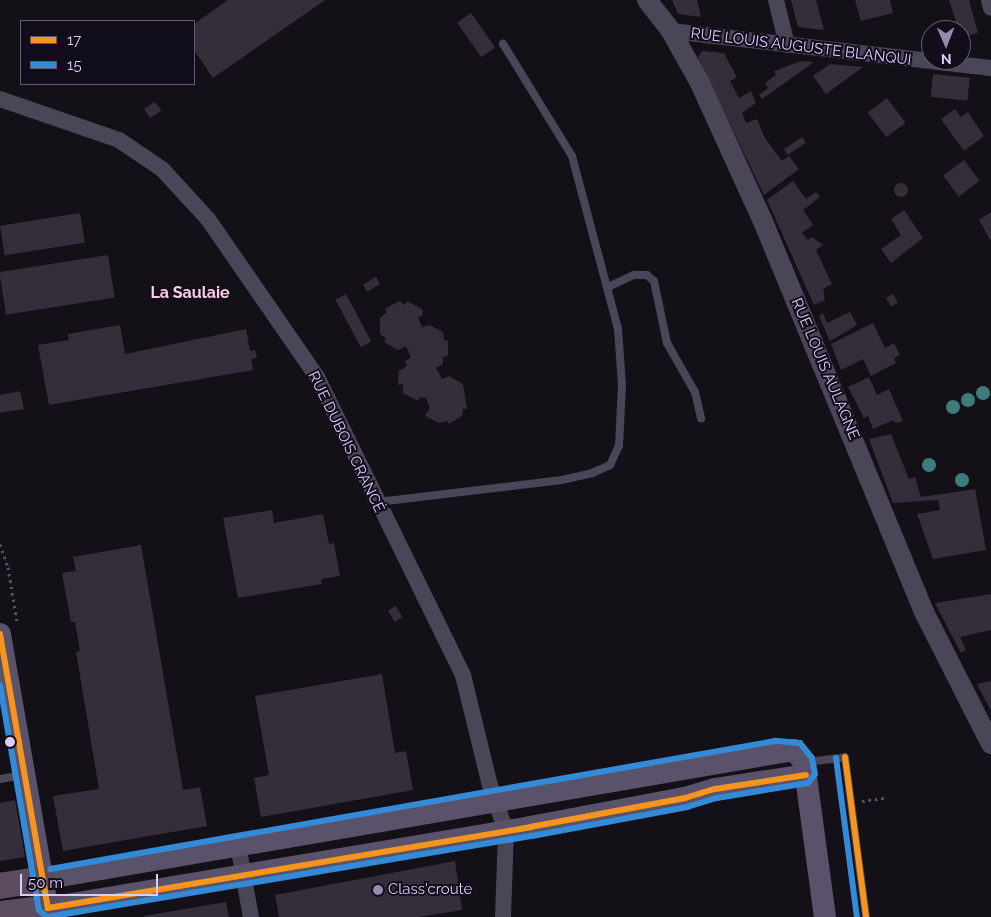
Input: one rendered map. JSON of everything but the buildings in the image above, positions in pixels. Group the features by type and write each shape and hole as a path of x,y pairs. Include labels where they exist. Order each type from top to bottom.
{"highway":[{"path":"0,886 43,879"},
{"path":"0,914 49,913"}],"main road":[{"path":"0,634 49,913 244,875 506,831 685,798 801,762"},
{"path":"43,879 495,800 801,762"},
{"path":"801,762 825,917"}],"street":[{"name":"RUE LOUIS AULAGNE","path":"647,0 671,31 699,81 765,228 924,612 991,744"},
{"path":"776,0 788,45"},
{"path":"989,0 991,8"},
{"name":"RUE LOUIS AUGUSTE BLANQUI","path":"671,31 991,68"},
{"name":"RUE DUBOIS CRANCÉ","path":"0,99 120,140 162,169 208,219 317,377 376,502 463,675 495,800 506,831 503,917"},
{"path":"238,845 251,917"}],"lane":[{"path":"376,502 562,480 610,465 619,446 622,385 618,329 572,156 503,44"},
{"path":"608,287 634,275 647,275 654,280 667,343 695,392 701,418"},
{"path":"801,762 845,757 866,917"},
{"path":"0,779 25,775"}],"path":[{"path":"860,801 884,798"}],"transit line":[{"name":"17","path":"0,634 48,908"},
{"name":"15","path":"0,685 39,910 47,917 532,836 687,807 717,798 808,783 815,774 812,758 800,743 775,741 50,869"},
{"name":"17","path":"845,757 866,917"},
{"name":"15","path":"836,758 857,917"},
{"name":"17","path":"48,908 530,827 685,798 715,789 806,775"}],"place":[{"name":"Class'croute","path":"378,890"}],"district":[{"name":"La Saulaie","path":"190,293"}]}
